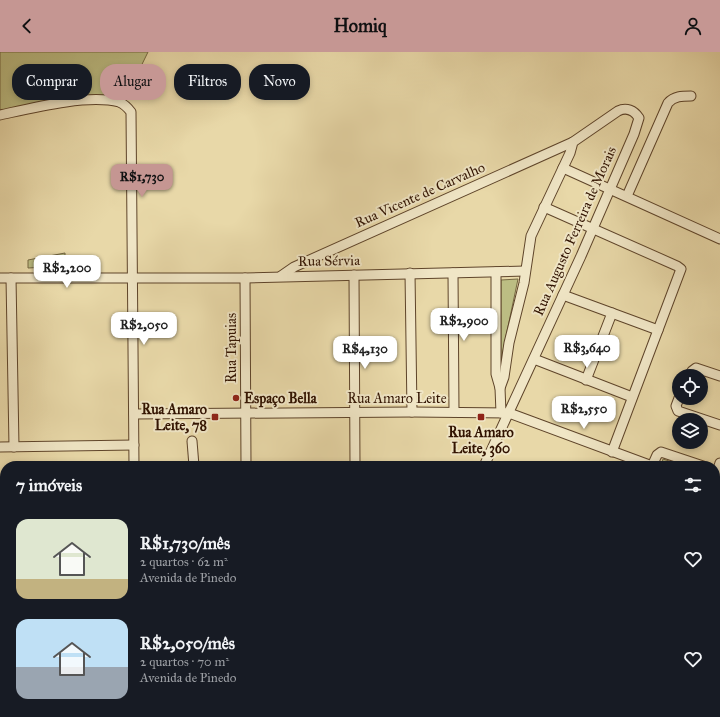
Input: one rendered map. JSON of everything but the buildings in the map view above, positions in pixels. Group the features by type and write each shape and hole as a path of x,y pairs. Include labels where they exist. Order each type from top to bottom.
{"street":[{"path":"627,196 668,103 677,97 691,96"},
{"path":"0,115 68,102 95,100 122,104 130,112 132,117 134,461"},
{"name":"Rua Vicente de Carvalho","path":"281,276 294,267 573,142 623,109 628,109 637,116"},
{"name":"Rua Augusto Ferreira de Morais","path":"486,461 505,413 534,359 593,229 638,125 637,116"},
{"path":"500,388 504,377 509,343 531,236 563,168 573,142"},
{"path":"563,168 720,239"},
{"path":"544,207 677,266 681,272 612,452"},
{"name":"Rua Sérvia","path":"0,278 245,278 525,271"},
{"path":"496,272 496,374 505,413"},
{"path":"410,273 412,412"},
{"path":"453,273 454,412"},
{"path":"354,275 355,461"},
{"path":"11,278 14,447"},
{"name":"Rua Tapuias","path":"245,278 246,461"},
{"path":"563,295 658,330"},
{"path":"586,380 612,313"},
{"path":"534,359 632,397"},
{"path":"708,372 720,375"},
{"path":"676,405 678,411 720,425"},
{"name":"Rua Amaro Leite","path":"134,414 355,412 505,413 638,461"},
{"path":"192,441 194,461"},
{"path":"0,447 134,445"},
{"path":"654,461 657,454 661,452 688,461"}],"green space":[{"path":"0,52 148,52 142,64 100,64 100,96 92,96 92,64 12,64 12,100 54,100 0,111"},
{"path":"65,253 65,266 28,268 28,260"},
{"path":"518,279 501,360 501,280"}],"place":[{"name":"Espaço Bella","path":"236,398"},
{"name":"Rua Amaro Leite, 78","path":"215,417"},
{"name":"Rua Amaro Leite, 360","path":"481,417"}]}
